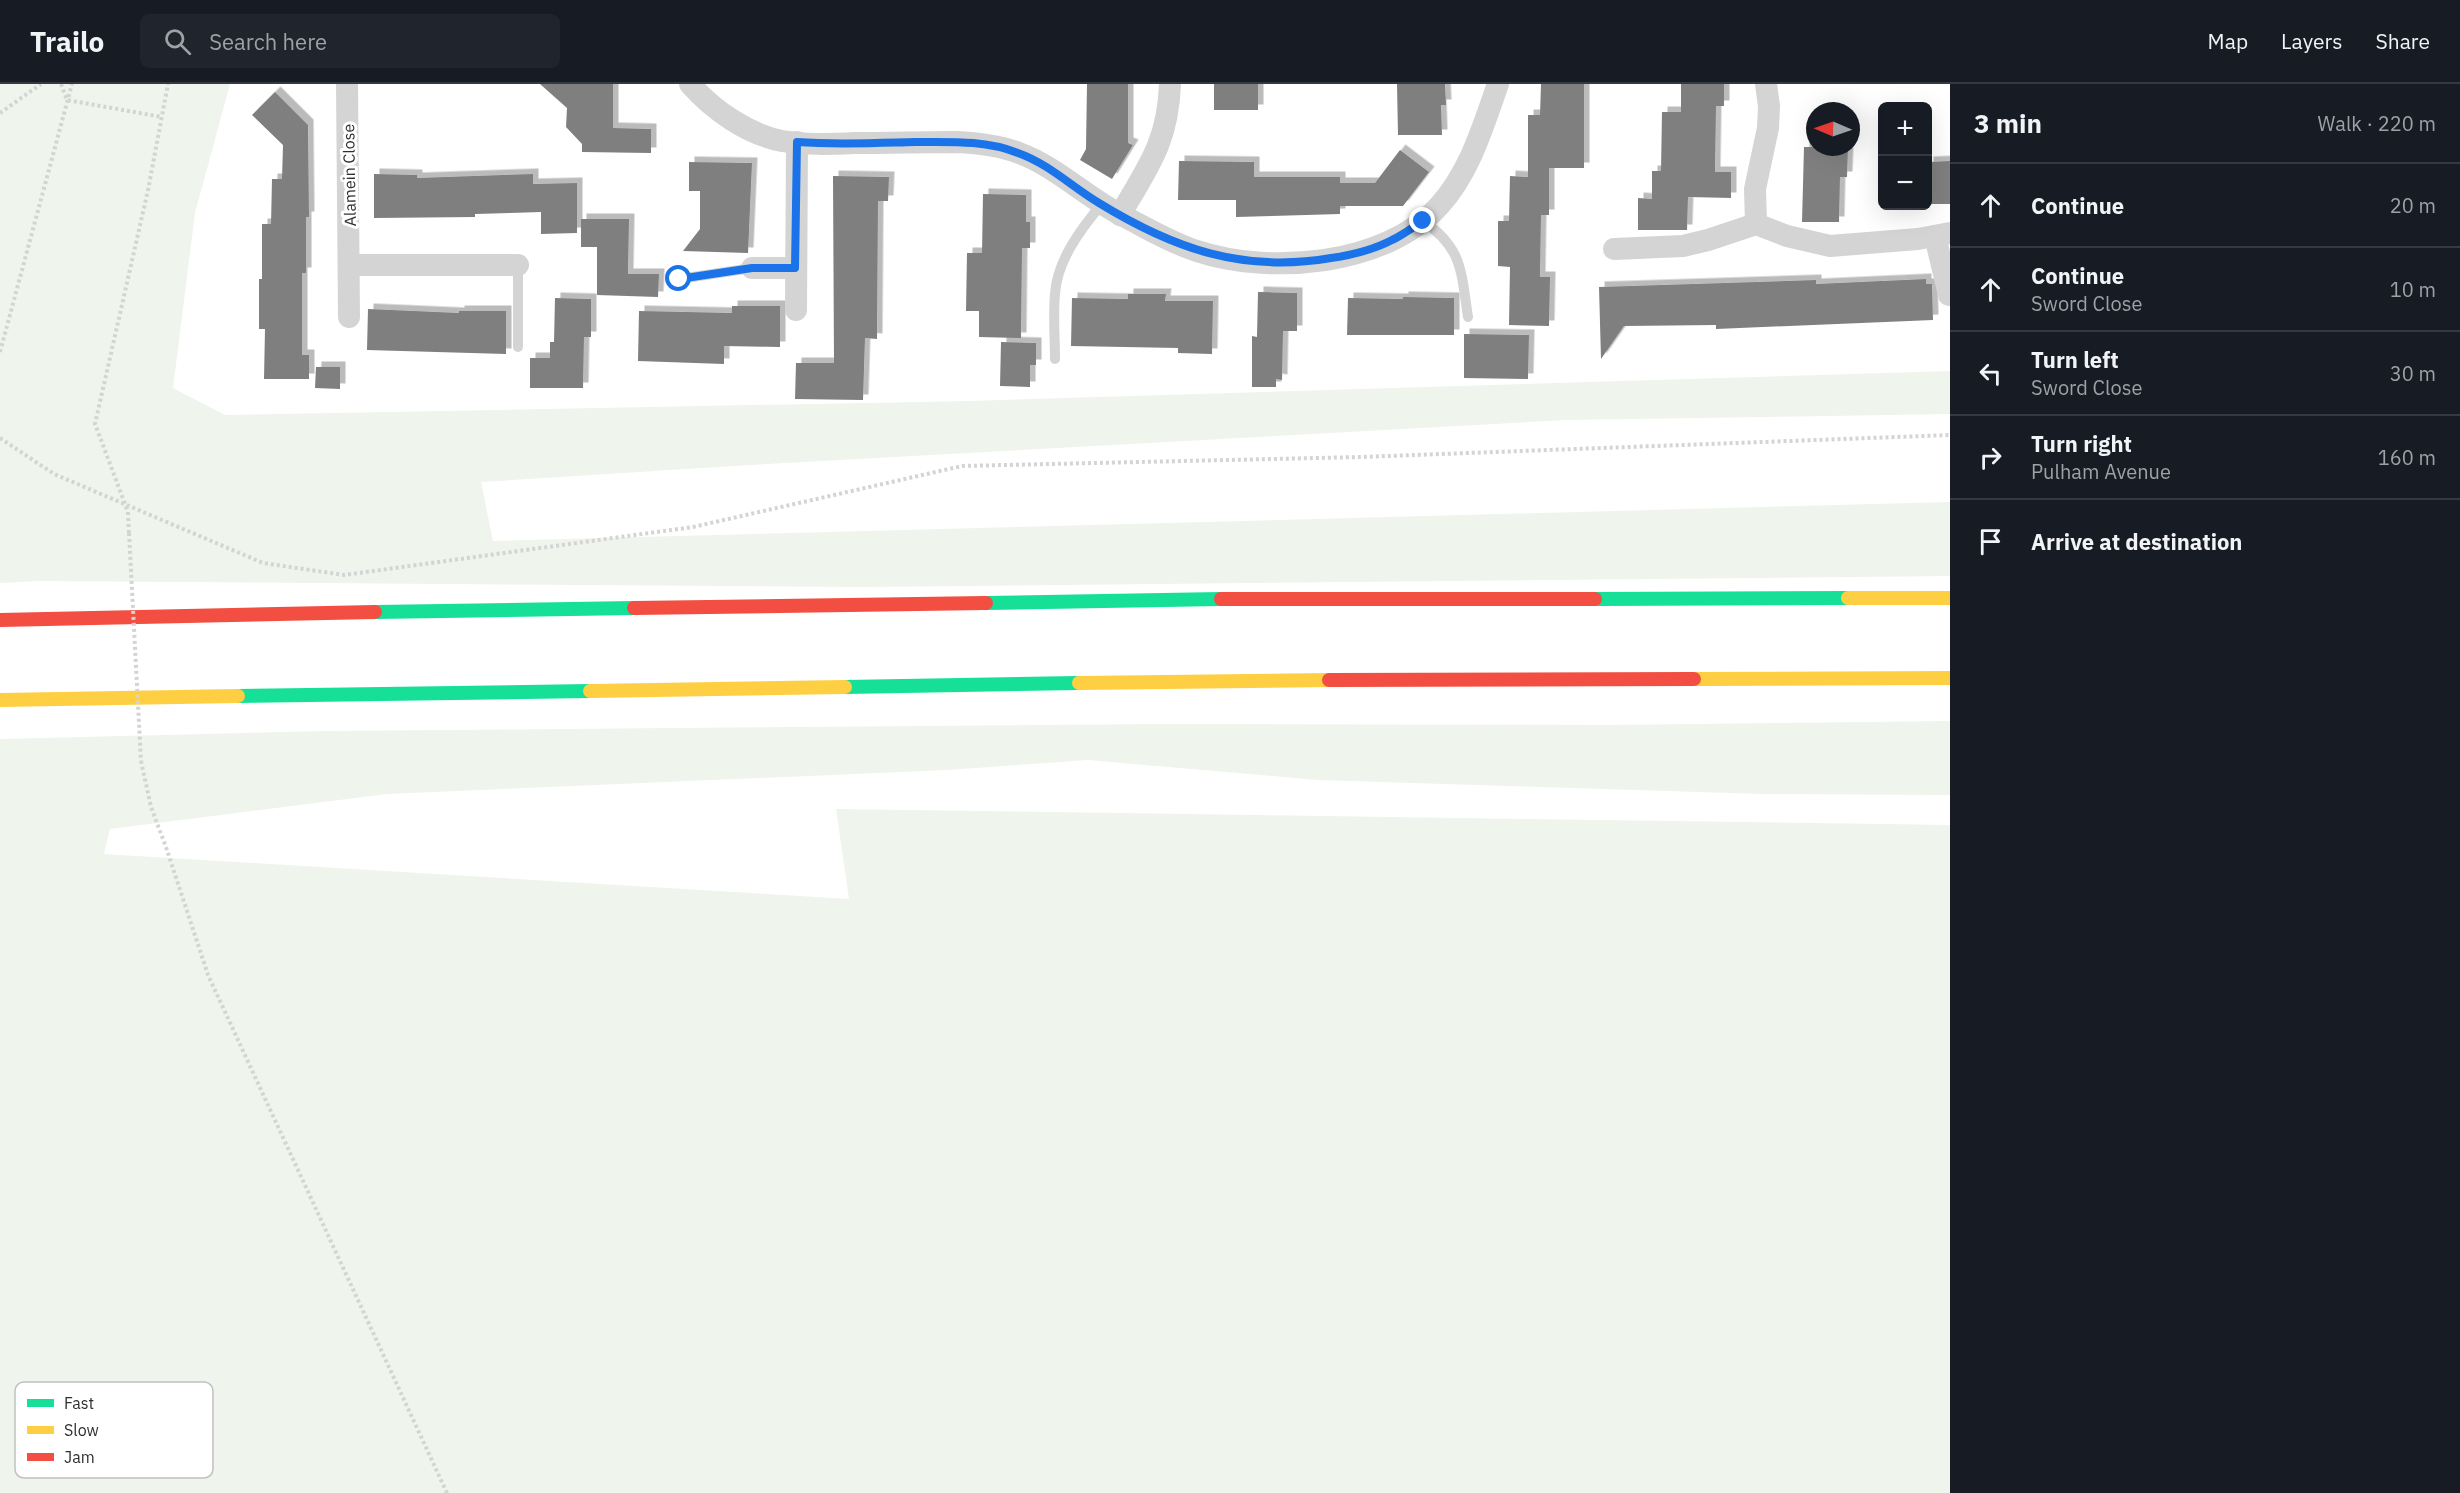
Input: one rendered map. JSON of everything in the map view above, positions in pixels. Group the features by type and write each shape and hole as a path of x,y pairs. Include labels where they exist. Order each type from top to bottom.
{"highway":[{"path":"0,620 417,611 1265,599 1950,598"},
{"path":"0,700 1255,680 1950,678"}],"street":[{"name":"Alamein Close","path":"347,84 349,317"},
{"path":"690,84 708,103 748,129 780,141 956,142 999,147 1020,153 1064,177 1111,210 1196,251 1222,258 1281,263 1310,262 1366,251 1392,241 1423,221 1439,206 1456,184 1476,144 1498,84"},
{"path":"1111,210 1154,157 1167,123 1170,84"},
{"path":"1756,224 1755,189 1768,128 1769,106 1766,84"},
{"path":"796,310 797,142"},
{"path":"1614,249 1683,246 1756,224 1788,236 1830,246 1942,235 1949,295"},
{"path":"350,265 518,265"},
{"path":"752,268 795,268"}],"lane":[{"path":"1055,359 1055,293 1058,276 1075,240 1111,210"},
{"path":"1423,221 1439,232 1460,263 1468,317"},
{"path":"518,265 518,347"},
{"path":"679,279 752,268"}],"path":[{"path":"0,113 41,84"},
{"path":"61,84 67,100"},
{"path":"0,352 72,84"},
{"path":"168,84 148,190 95,424 129,512 141,761 150,807 166,847 208,975 447,1493"},
{"path":"67,100 162,117"},
{"path":"0,438 54,474 263,563 344,574 693,527 962,466 1361,456 1950,435"}],"shaded area":[{"path":"0,84 230,84 195,213 173,388 225,415 970,401 1950,371 1950,414 1566,420 481,482 493,541 1950,502 1950,576 861,587 39,581 0,583"},
{"path":"1950,721 1950,795 1762,794 1318,780 1088,760 947,770 387,794 110,829 104,854 849,899 836,809 1950,825 1950,1493 0,1493 0,739 324,731 1162,724 1610,725"}],"building":[{"path":"540,84 613,84 613,128 651,129 651,153 582,152 582,144 566,127 567,108"},
{"path":"1087,84 1128,84 1128,143 1133,145 1112,179 1080,160 1086,149"},
{"path":"1214,84 1258,84 1258,110 1214,110"},
{"path":"1397,84 1445,84 1446,105 1441,105 1442,135 1398,135"},
{"path":"1541,84 1584,84 1584,168 1549,168 1549,215 1541,215 1540,277 1550,277 1549,326 1509,325 1510,267 1498,266 1498,221 1509,221 1510,176 1528,177 1528,115 1540,115"},
{"path":"1681,84 1724,84 1724,106 1716,106 1715,172 1731,172 1731,198 1688,197 1687,230 1638,230 1638,198 1652,199 1652,171 1661,171 1662,112 1681,112"},
{"path":"275,92 308,125 309,217 306,217 306,273 302,273 302,355 309,355 309,379 264,379 265,329 259,329 262,224 271,224 272,179 282,179 283,145 252,115"},
{"path":"1804,147 1806,147 1806,156 1848,156 1847,177 1840,177 1839,222 1802,222"},
{"path":"1400,150 1429,172 1403,206 1340,206 1340,214 1236,217 1236,200 1178,200 1179,161 1254,162 1254,177 1340,177 1340,183 1375,183"},
{"path":"1950,161 1950,204 1932,204 1932,162"},
{"path":"689,162 752,163 748,253 683,251 700,229 700,191 689,191"},
{"path":"374,174 417,175 417,178 533,174 533,184 577,183 577,233 541,234 541,212 475,214 475,217 374,218"},
{"path":"833,176 889,177 888,201 878,201 877,339 865,338 863,400 795,399 796,363 834,363"},
{"path":"983,194 1026,195 1026,222 1030,222 1030,248 1022,248 1021,338 979,337 979,311 966,311 967,253 982,253"},
{"path":"581,219 629,219 628,274 659,274 658,297 597,295 597,247 581,247"},
{"path":"1926,279 1926,284 1932,284 1933,320 1716,329 1716,325 1624,326 1601,359 1599,287 1816,280 1816,284"},
{"path":"1258,292 1297,293 1297,331 1283,331 1282,380 1276,379 1276,387 1252,387 1252,336 1257,337"},
{"path":"1128,294 1166,294 1165,301 1213,301 1212,354 1178,353 1178,348 1071,346 1072,298 1128,299"},
{"path":"1403,297 1454,298 1454,335 1347,335 1348,298 1403,299"},
{"path":"555,298 591,299 591,337 584,337 583,388 530,388 530,358 550,358 550,342 554,342"},
{"path":"732,306 780,306 780,347 724,346 724,364 638,361 639,311 732,313"},
{"path":"368,309 459,313 459,311 506,311 506,354 367,350"},
{"path":"1464,334 1529,335 1528,379 1464,378"},
{"path":"1001,342 1036,343 1036,365 1030,365 1030,387 1000,386"},
{"path":"316,367 340,367 340,389 315,388"}],"traffic: fast":[{"path":"1595,599 1848,598"},
{"path":"986,603 1221,599"},
{"path":"375,612 634,608"},
{"path":"845,687 1079,683"},
{"path":"238,696 590,691"}],"traffic: slow":[{"path":"1848,598 1950,598"},
{"path":"1694,679 1950,678"},
{"path":"1079,683 1329,680"},
{"path":"590,691 845,687"},
{"path":"0,700 238,696"}],"traffic: jam":[{"path":"1221,599 1595,599"},
{"path":"634,608 986,603"},
{"path":"0,620 375,612"},
{"path":"1329,680 1694,679"}],"route":[{"path":"679,279 752,268 795,268 797,142 822,144 956,142 999,147 1020,153 1064,177 1101,205 1160,235 1196,251 1222,258 1281,263 1310,262 1366,251 1392,241 1423,221"}]}
